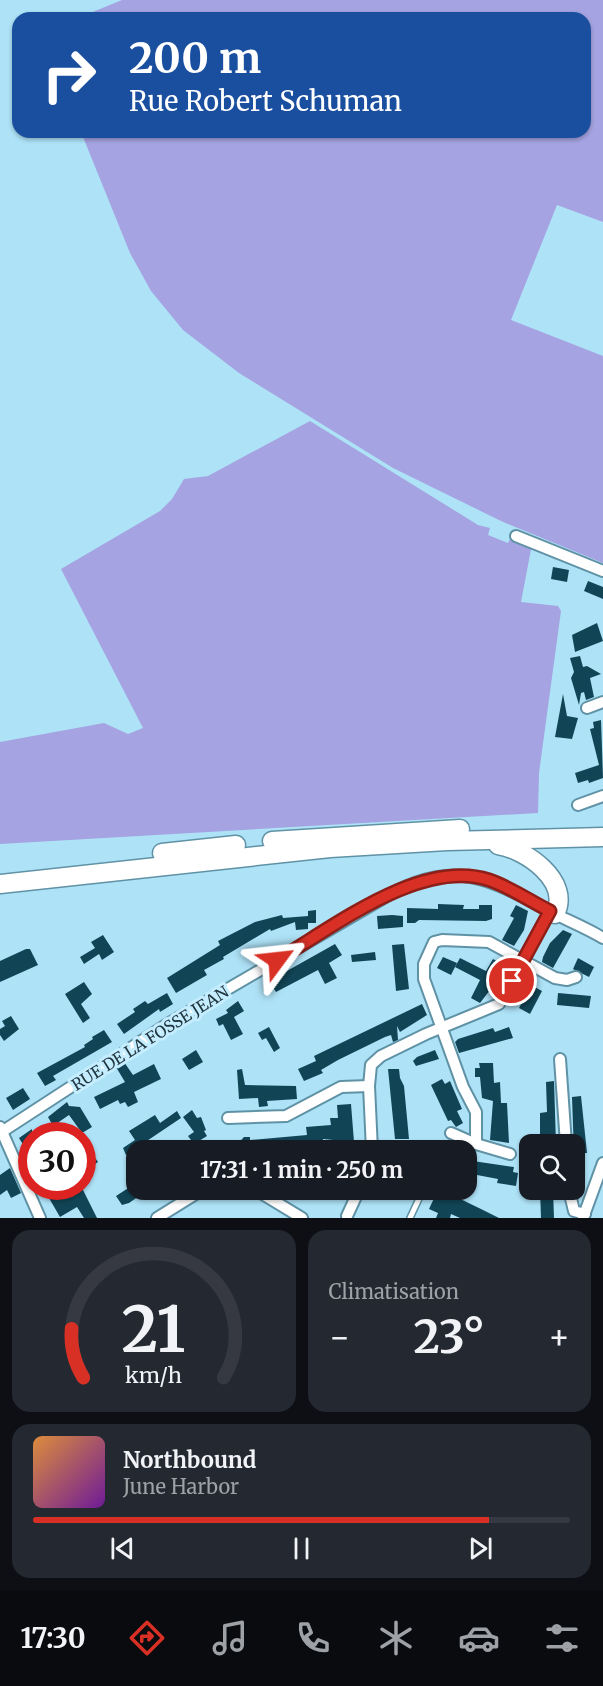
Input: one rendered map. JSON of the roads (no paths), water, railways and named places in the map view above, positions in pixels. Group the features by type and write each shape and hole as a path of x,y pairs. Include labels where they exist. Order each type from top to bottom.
{"main road":[{"path":"0,871 330,836 421,830 603,825"},
{"path":"0,884 330,848 434,842 603,837"},
{"path":"434,842 446,845 499,845 520,851 543,868 556,888 558,900 552,912"}],"street":[{"path":"516,536 603,571"},
{"path":"587,708 603,702"},
{"path":"579,805 603,796"},
{"name":"RUE DE LA FOSSE JEAN","path":"1,1131 166,1025 415,882 452,875 477,877 500,884 600,935"},
{"path":"372,1140 369,1069 374,1060 441,1028 496,1007 552,912"},
{"path":"477,1140 476,1112 463,1087 424,979 424,964 434,942 442,940 489,942 555,978 567,980 576,977"},
{"path":"560,1059 565,1134"},
{"path":"228,1119 286,1116 341,1088 369,1086"},
{"path":"1,1131 40,1218"},
{"path":"451,1132 468,1140"},
{"path":"477,1144 510,1154"},
{"path":"572,1200 574,1210 584,1216 603,1163"},
{"path":"157,1218 186,1200"},
{"path":"272,1200 302,1218"},
{"path":"347,1218 355,1200"}],"lane":[{"path":"410,1218 418,1200"}]}
